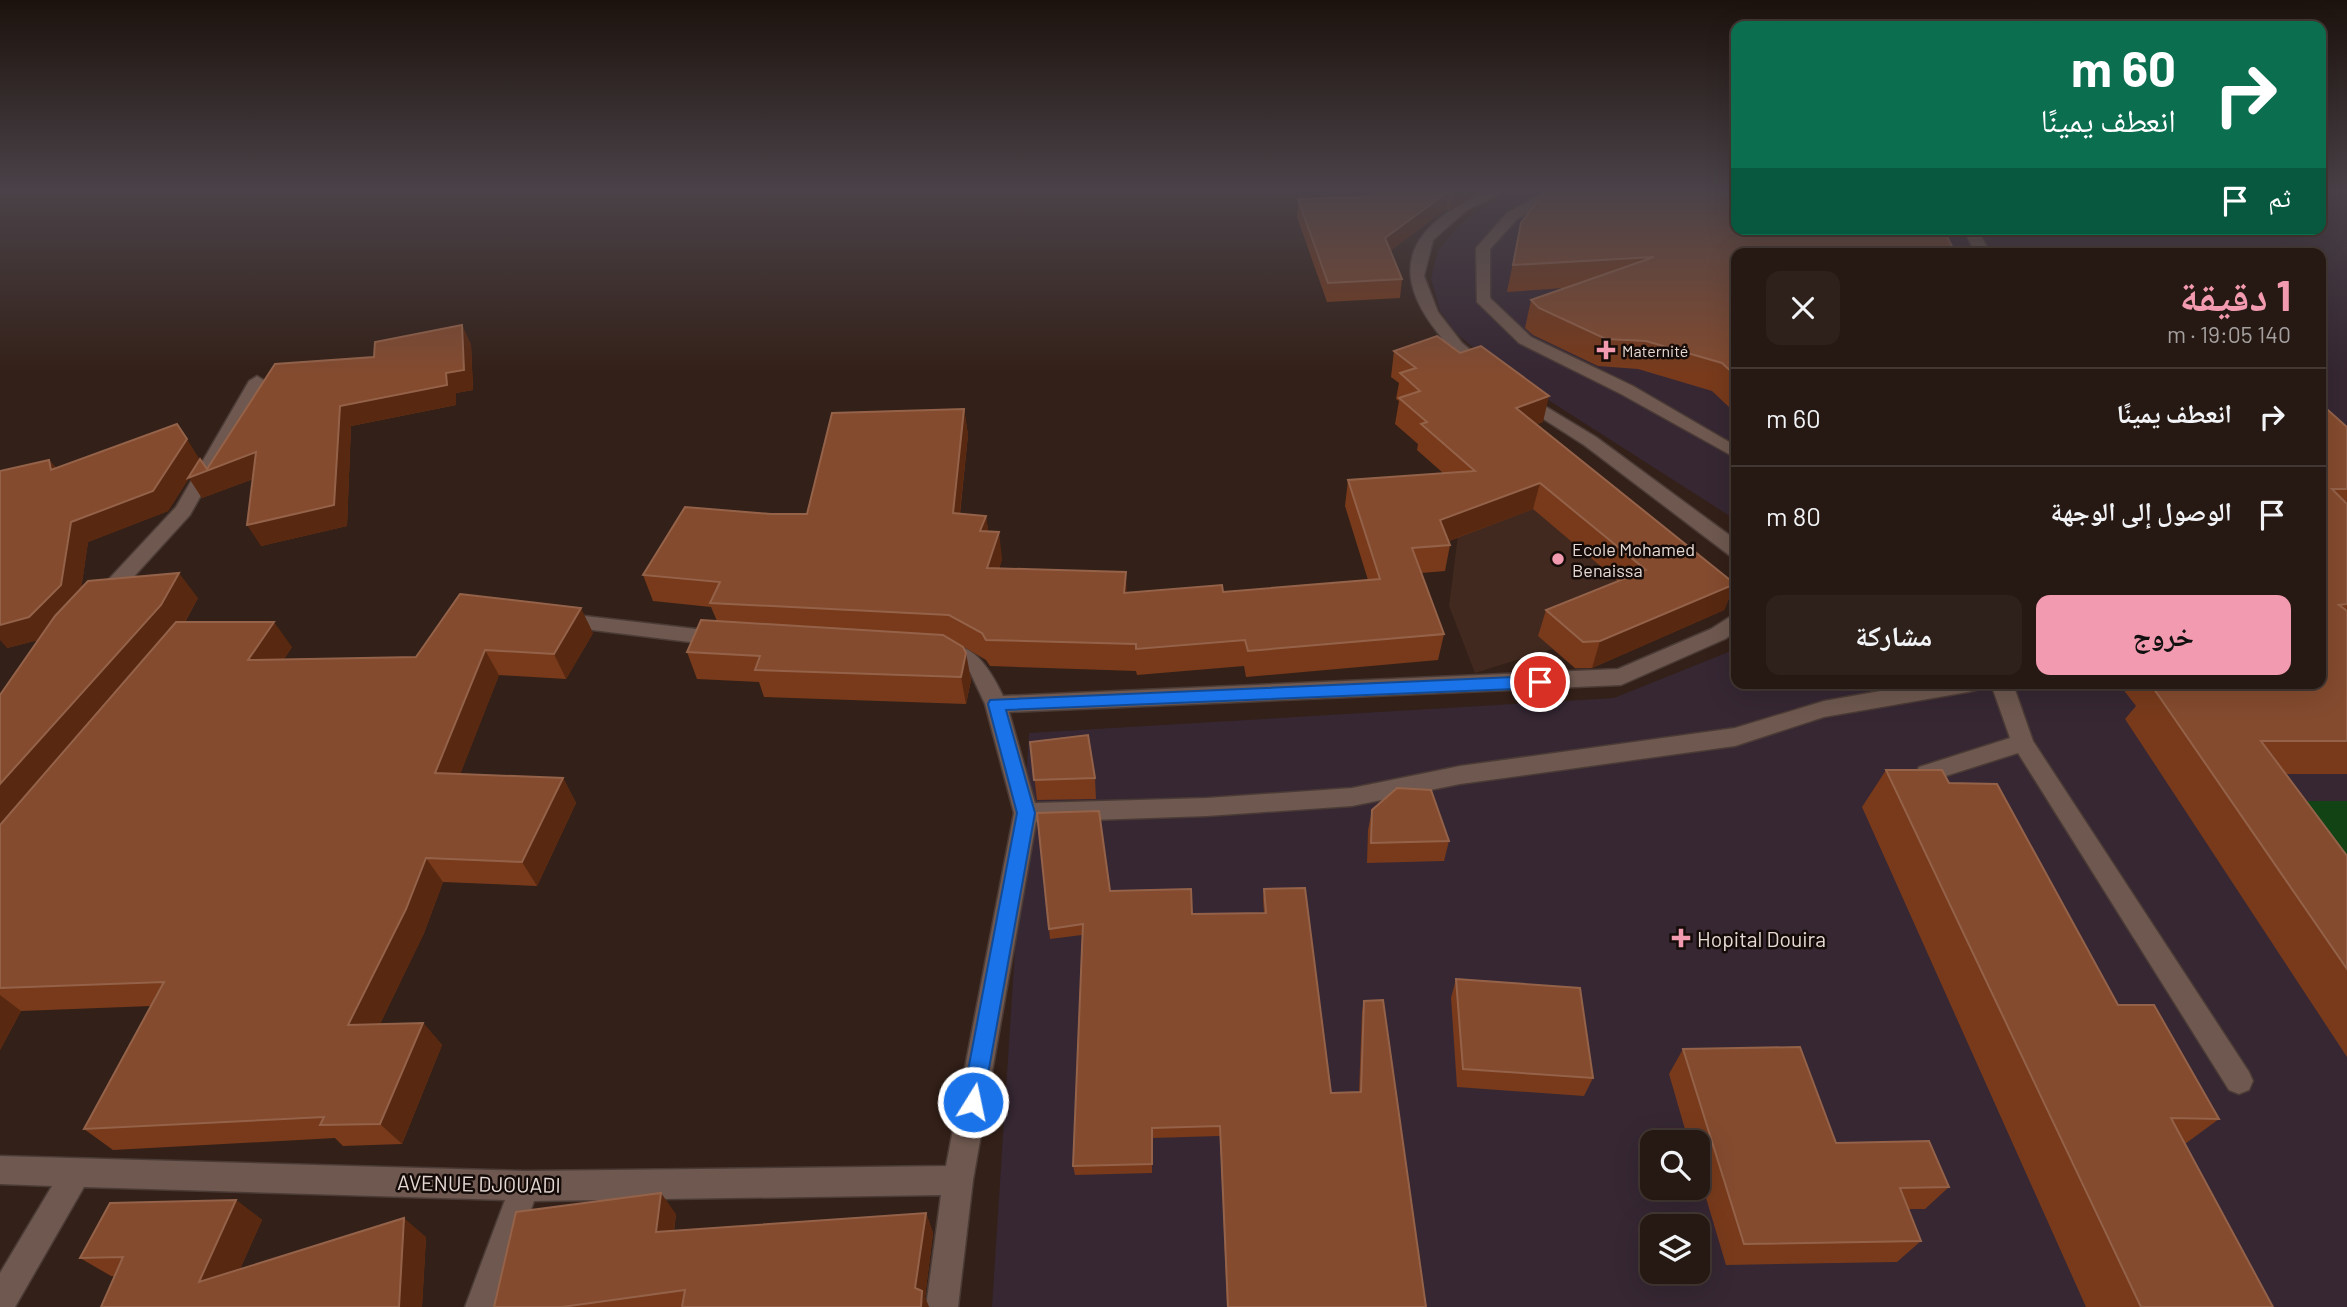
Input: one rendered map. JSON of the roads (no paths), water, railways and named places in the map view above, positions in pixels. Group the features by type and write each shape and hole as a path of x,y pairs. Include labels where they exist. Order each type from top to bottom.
{"street":[{"path":"1422,252 1416,276 1430,313 1456,346 1500,382 1590,441 1731,546"},
{"path":"1483,252 1482,299 1525,340 1627,390 1731,450"},
{"path":"86,615 183,511 206,475 257,381"},
{"path":"532,616 750,640"},
{"path":"996,704 1621,677 1718,634 1731,624"},
{"path":"926,651 953,652 978,667 996,704 1026,813 958,1180 942,1307"},
{"path":"1026,813 1207,807 1352,797 1460,775 1735,737 1824,709 1932,689"},
{"path":"2004,689 2023,743 2239,1081"},
{"path":"1927,773 2023,743"},
{"name":"AVENUE DJOUADI","path":"0,1170 525,1186 958,1180"},
{"path":"0,1303 76,1173"},
{"path":"481,1307 525,1186"}],"place":[{"name":"Maternité","path":"1606,350"},
{"name":"Ecole Mohamed Benaissa","path":"1558,559"},
{"name":"Hopital Douira","path":"1681,938"}]}
